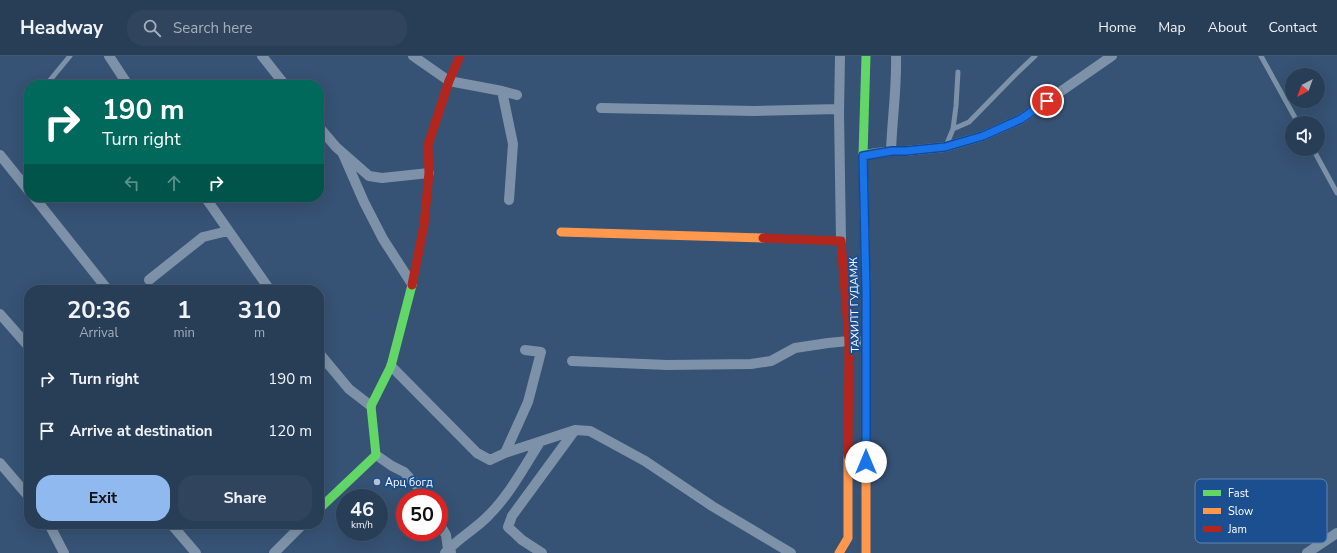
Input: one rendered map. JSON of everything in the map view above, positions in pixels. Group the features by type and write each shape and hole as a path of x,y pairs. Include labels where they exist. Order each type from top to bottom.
{"street":[{"path":"109,56 125,80"},
{"path":"262,56 281,80"},
{"path":"413,56 449,81 517,95"},
{"path":"420,489 404,472 376,455 371,406 391,366 412,284 424,225 429,173 428,145 449,81 460,56"},
{"path":"839,553 848,538 849,341 841,241 839,109 840,56"},
{"name":"ТАХИЛТ ГУДАМЖ","path":"866,56 863,156 866,342 866,553"},
{"path":"892,151 892,123 897,70 896,56"},
{"path":"863,156 892,151 945,147 983,136 1021,119 1112,56"},
{"path":"502,91 513,144 509,200"},
{"path":"601,108 755,111 839,109"},
{"path":"324,133 336,148 369,176 382,178 429,173"},
{"path":"343,154 367,208 383,239 412,284"},
{"path":"0,155 24,185"},
{"path":"38,202 104,285"},
{"path":"208,202 266,285"},
{"path":"149,280 203,237 228,231"},
{"path":"561,232 841,241"},
{"path":"0,314 24,341"},
{"path":"572,361 667,365 751,364 770,361 795,348 849,341 866,342"},
{"path":"506,453 528,402 541,352 525,350"},
{"path":"324,359 349,389 371,406"},
{"path":"391,366 477,452 490,460 506,453 575,430 590,431 645,461 712,506 791,553"},
{"path":"542,553 522,540 508,528 512,516 575,430"},
{"path":"449,552 498,506 516,481 540,442"},
{"path":"324,504 376,455"},
{"path":"0,462 24,491"},
{"path":"52,529 64,553"},
{"path":"175,529 196,553"},
{"path":"274,553 295,529"},
{"path":"1327,540 1337,533"},
{"path":"447,541 449,552"},
{"path":"1307,553 1322,543"}],"lane":[{"path":"50,80 70,56"},
{"path":"953,129 969,122 1035,56"},
{"path":"1261,56 1294,116"},
{"path":"945,147 953,129 958,72"},
{"path":"1317,156 1337,193"}],"traffic: fast":[{"path":"866,56 863,155 866,370"},
{"path":"324,504 376,455 371,406 391,366 412,285"}],"traffic: slow":[{"path":"561,232 763,238"},
{"path":"866,370 866,553"},
{"path":"839,553 848,538 848,456"}],"traffic: jam":[{"path":"412,285 424,225 429,173 428,145 449,81 460,56"},
{"path":"763,238 841,241 849,341 848,456"}],"place":[{"name":"Арц богд","path":"377,482"}],"route":[{"path":"866,462 866,290 863,156 892,151 945,147 983,136 1021,119 1047,101"}]}
